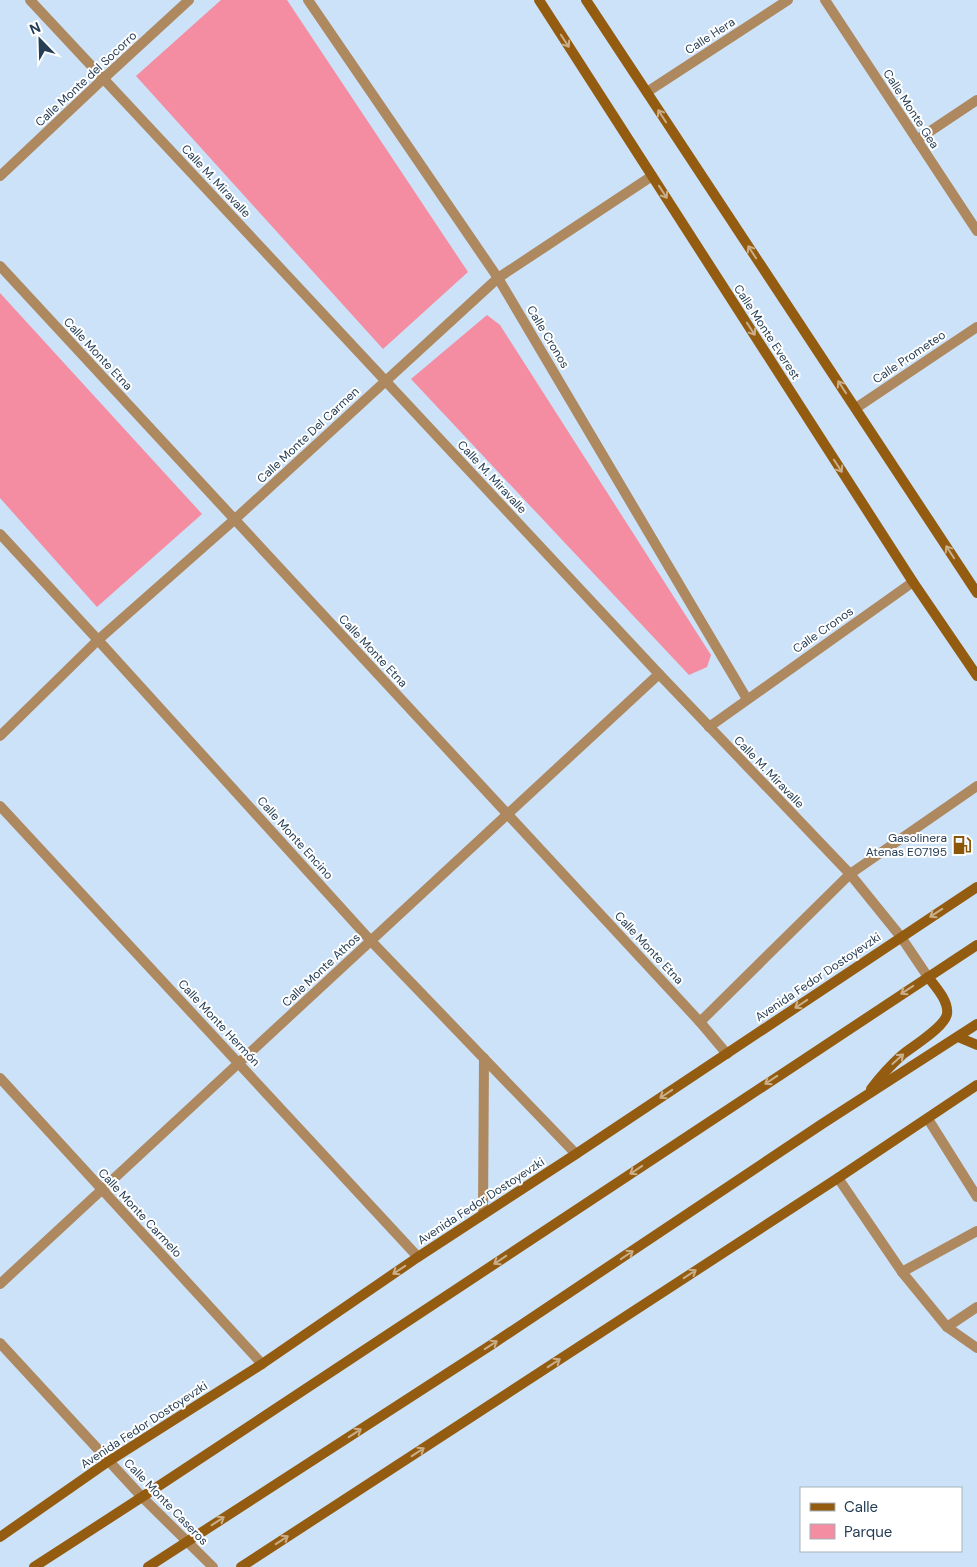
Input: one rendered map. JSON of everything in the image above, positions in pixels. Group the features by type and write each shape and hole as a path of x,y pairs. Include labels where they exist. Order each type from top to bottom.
{"street":[{"name":"Calle M. Miravalle","path":"30,0 659,674 850,874 900,937 928,977"},
{"name":"Calle Monte del Socorro","path":"0,176 189,0"},
{"name":"Calle Cronos","path":"308,0 498,278 747,699"},
{"name":"Calle Monte Everest","path":"539,0 913,582 977,676"},
{"path":"586,0 977,593"},
{"name":"Calle Hera","path":"647,92 788,0"},
{"name":"Calle Monte Gea","path":"825,0 977,231"},
{"path":"917,140 977,100"},
{"name":"Calle Monte Del Carmen","path":"0,736 98,640 234,520 498,278 652,176"},
{"name":"Calle Monte Etna","path":"0,266 700,1022 727,1054"},
{"name":"Calle Prometeo","path":"856,408 977,327"},
{"name":"Calle Monte Encino","path":"0,534 371,941 576,1154"},
{"name":"Calle Cronos","path":"709,727 913,582"},
{"name":"Calle Monte Athos","path":"0,1284 659,674"},
{"path":"700,1022 850,874 977,786"},
{"name":"Calle Monte Hermón","path":"0,806 418,1257"},
{"name":"Avenida Fedor Dostoyevzki","path":"0,1537 109,1461 262,1364 418,1257 977,887"},
{"path":"34,1567 977,945"},
{"path":"865,1096 888,1068 946,1019 946,1005 928,977"},
{"path":"148,1567 491,1346 865,1096 977,1024"},
{"path":"958,1037 977,1045"},
{"path":"483,1214 484,1058"},
{"name":"Calle Monte Carmelo","path":"0,1078 262,1364"},
{"path":"241,1567 838,1178 977,1085"},
{"path":"928,1119 977,1197"},
{"path":"838,1178 902,1272 947,1327 977,1348"},
{"path":"902,1272 977,1231"},
{"path":"947,1327 977,1307"},
{"name":"Calle Monte Caseros","path":"0,1343 142,1497 213,1567"}],"green space":[{"path":"221,0 287,0 468,272 383,349 136,76"},
{"path":"0,293 202,514 97,607 0,498"},
{"path":"487,315 500,325 711,655 707,667 689,675 411,379"}],"place":[{"name":"Gasolinera Atenas E07195","path":"962,845"}]}
